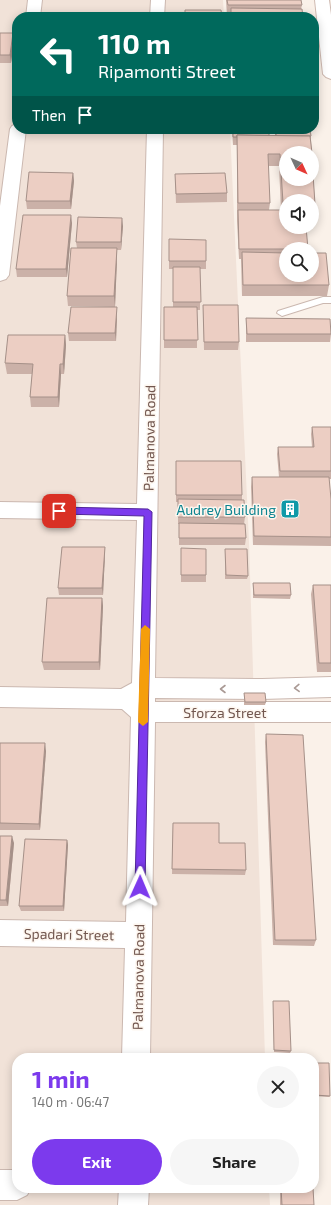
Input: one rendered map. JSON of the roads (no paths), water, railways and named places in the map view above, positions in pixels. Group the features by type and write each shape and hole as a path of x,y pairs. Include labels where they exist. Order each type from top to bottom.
{"street":[{"path":"34,12 35,0"},
{"path":"158,0 158,12"},
{"path":"322,0 331,74"},
{"path":"0,275 17,134"},
{"name":"Palmanova Road","path":"136,1053 155,134"},
{"path":"0,510 148,512"},
{"name":"Sforza Street","path":"0,697 123,699 144,688 262,689 331,687"},
{"path":"123,699 144,712"},
{"name":"Sforza Street","path":"144,712 331,712"},
{"name":"Spadari Street","path":"0,933 139,935"},
{"path":"0,1185 12,1185"},
{"path":"133,1205 134,1193"}],"lane":[{"path":"282,313 323,300 331,300"}],"place":[{"name":"Audrey Building","path":"290,509"}]}
